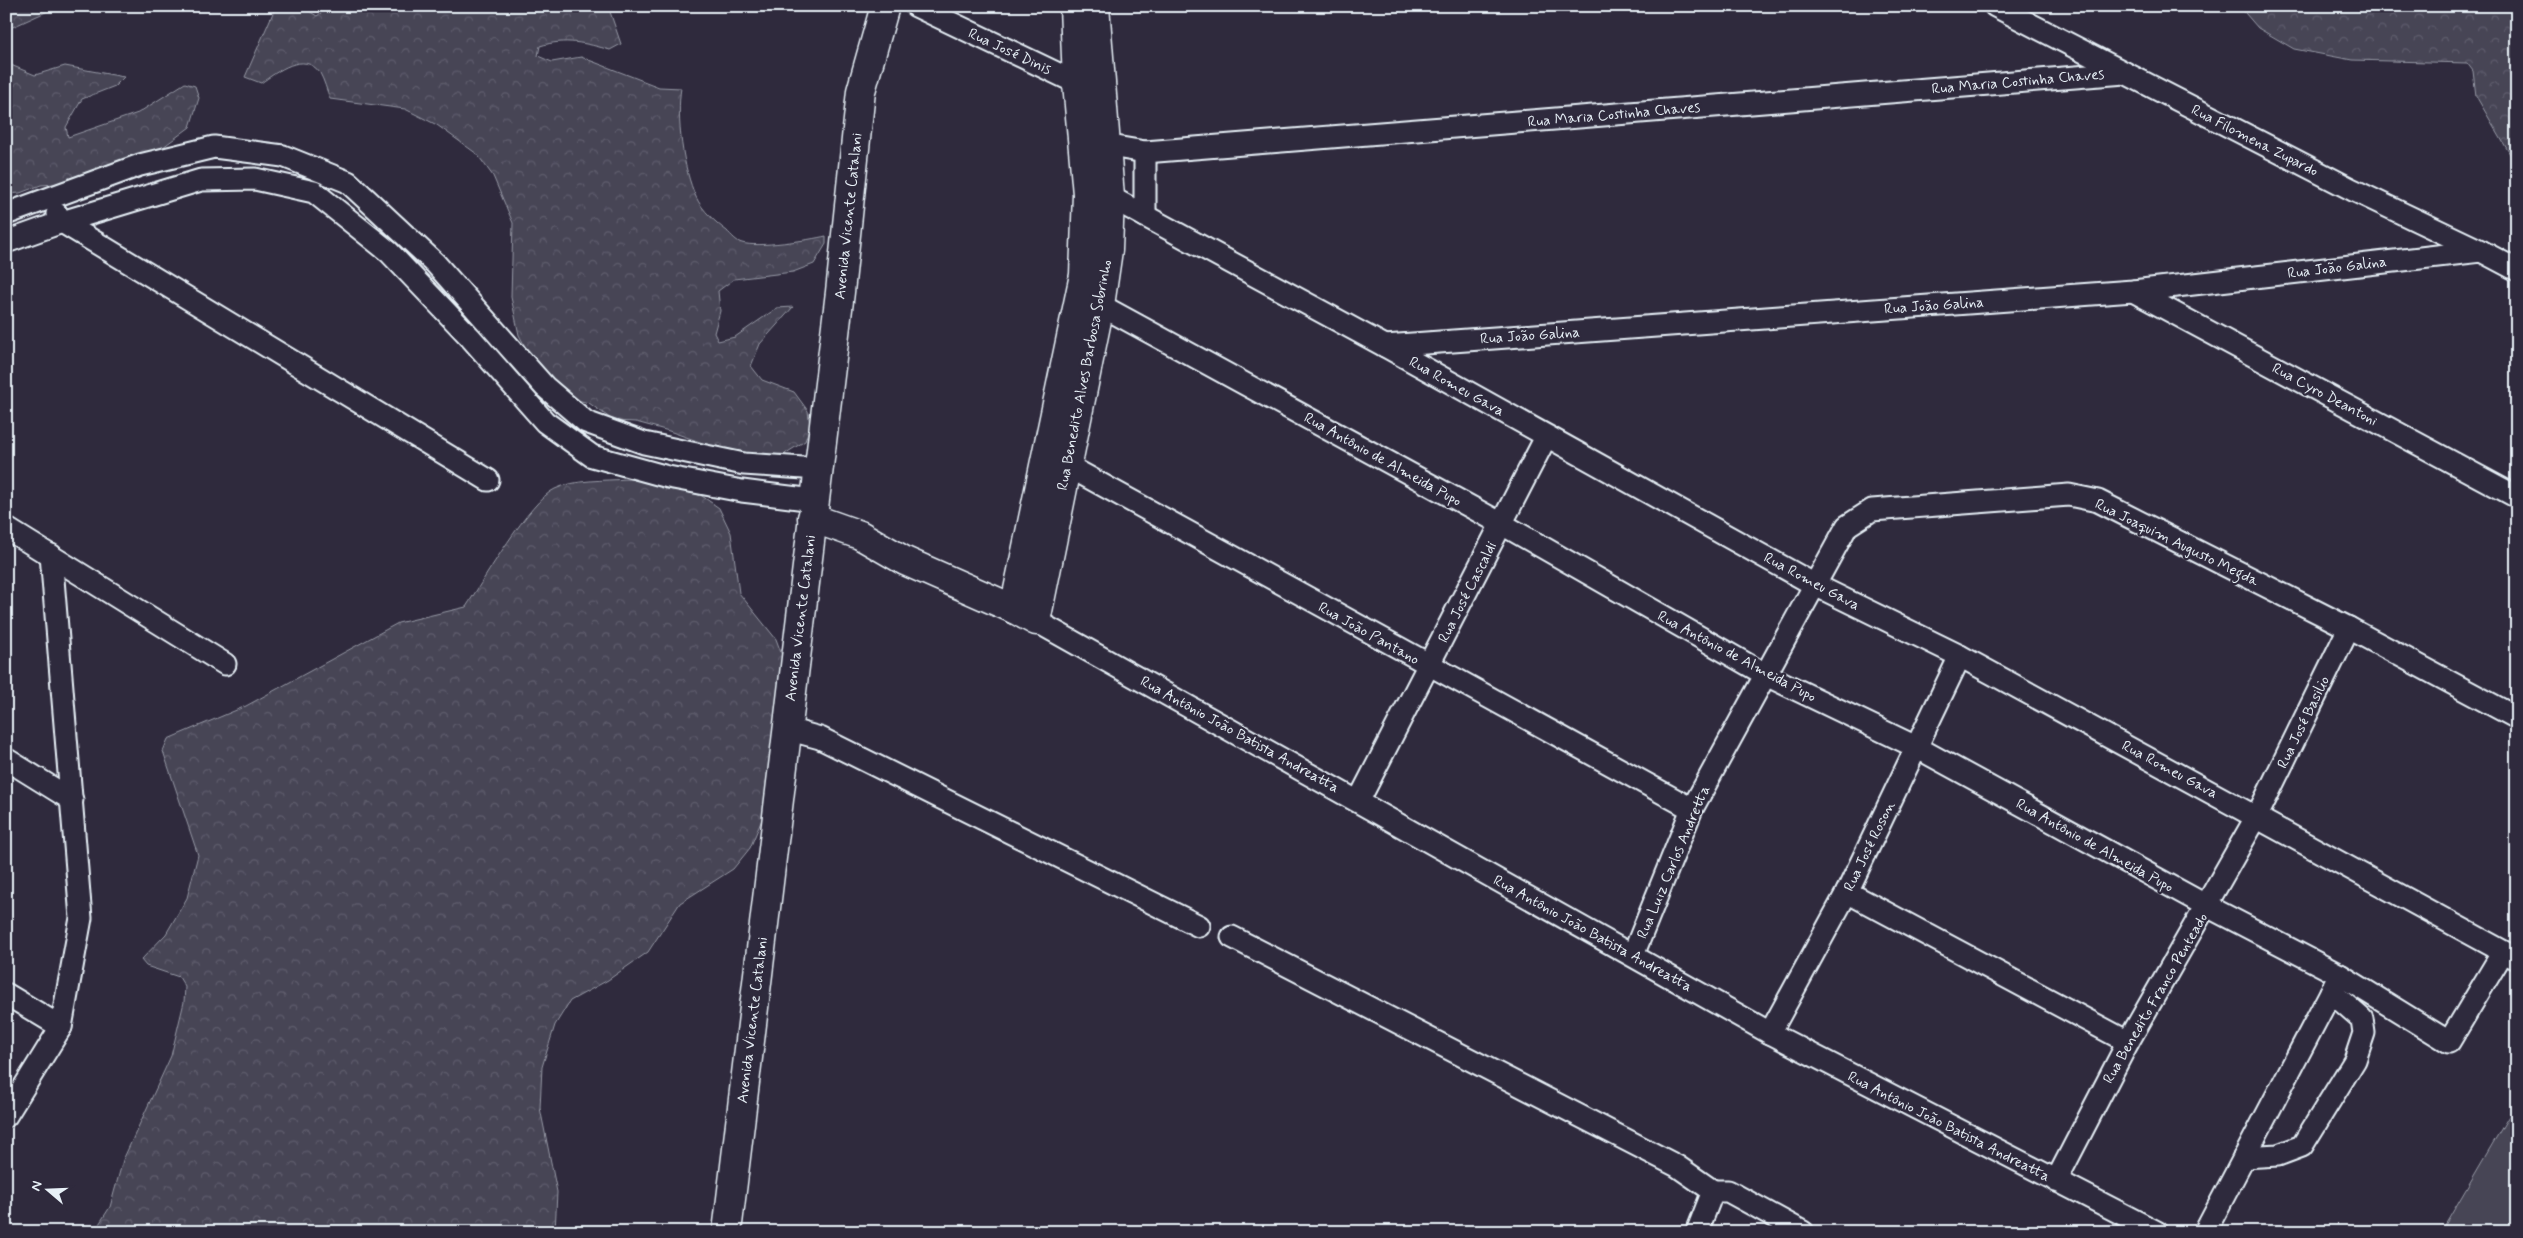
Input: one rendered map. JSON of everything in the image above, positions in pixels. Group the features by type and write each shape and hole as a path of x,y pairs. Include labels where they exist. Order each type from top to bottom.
{"main road":[{"name":"Avenida Vicente Catalani","path":"727,1232 840,292 861,91 885,6"},
{"name":"Rua Benedito Alves Barbosa Sobrinho","path":"1025,615 1089,303 1108,250 1077,83 1074,6"},
{"name":"Rua Benedito Alves Barbosa Sobrinho","path":"1095,6 1104,145 1099,196"},
{"name":"Rua Antônio João Batista Andreatta","path":"813,509 905,561 1025,615"}],"street":[{"name":"Rua José Dinis","path":"916,6 1077,83"},
{"name":"Rua Filomena Zupardo","path":"1995,6 2353,190 2481,250 2517,270"},
{"name":"Rua Maria Costinha Chaves","path":"1104,145 1145,152 2125,73"},
{"path":"6,214 140,164 214,147 283,156 348,182 435,263 544,387 586,422 644,443 744,464 818,469"},
{"path":"1145,152 1145,216"},
{"path":"284,186 292,160"},
{"path":"6,242 62,222 201,180 255,179 314,192 389,252 470,337 545,422 592,456 668,477 742,491 813,509"},
{"name":"Rua Romeu Gava","path":"1099,196 1145,216 1385,346 1815,585 1960,656 2257,816 2510,956"},
{"path":"47,198 62,222 488,480"},
{"name":"Rua João Galina","path":"1385,346 2133,291 2481,250"},
{"name":"Rua Cyro Deantoni","path":"2133,291 2517,497"},
{"name":"Rua Antônio de Almeida Pupo","path":"1089,303 1502,524 1766,675 1916,747 2207,906 2335,983 2449,1042 2510,956"},
{"name":"Rua José Cascaldi","path":"1359,800 1430,666 1546,437"},
{"name":"Rua João Pantano","path":"1056,462 1692,809"},
{"name":"Rua Joaquim Augusto Megda","path":"1815,585 1847,526 1872,510 2069,495 2098,501 2349,628 2517,718"},
{"path":"6,528 225,664"},
{"path":"6,1116 61,1027 81,918 51,555"},
{"name":"Rua Luiz Carlos Andretta","path":"1633,955 1692,809 1815,585"},
{"name":"Rua Antônio João Batista Andreatta","path":"1025,615 1359,800 1770,1033 2157,1232"},
{"name":"Rua José Basilio","path":"2257,816 2349,628"},
{"name":"Rua José Roson","path":"1770,1033 1847,892 1960,656"},
{"path":"787,729 820,738 1199,926"},
{"path":"6,759 72,800"},
{"name":"Rua Benedito Franco Penteado","path":"2056,1181 2128,1042 2257,816"},
{"path":"1847,892 2128,1042"},
{"path":"1232,937 1677,1166 1720,1191 1803,1232"},
{"path":"2204,1232 2335,983 2362,1020 2364,1033 2355,1060 2302,1146 2278,1155 2244,1157"},
{"path":"6,994 61,1027"},
{"path":"1696,1232 1720,1191"}],"green space":[{"path":"6,6 59,6 6,30"},
{"path":"276,6 307,6 307,10 317,16 330,6 608,6 621,44 610,50 584,44 558,42 540,46 538,56 552,62 581,57 659,87 681,88 680,128 684,158 691,186 706,211 738,241 759,245 826,236 826,244 814,264 793,272 734,279 718,291 720,311 714,333 718,341 735,337 777,308 793,307 760,344 751,366 762,380 794,392 808,411 810,426 805,441 783,455 748,459 669,431 636,422 614,421 589,403 557,395 535,365 519,335 511,297 513,223 493,176 477,154 437,125 405,109 330,99 320,73 314,66 306,63 290,65 261,83 245,77"},
{"path":"2239,6 2517,6 2517,166 2476,96 2473,71 2467,63 2352,60 2294,49 2258,28"},
{"path":"6,63 35,75 65,66 124,77 115,86 82,99 66,127 68,137 138,113 185,83 195,86 199,98 190,127 120,179 41,185 20,193 6,194"},
{"path":"627,479 660,482 702,496 719,508 731,533 739,593 776,639 787,669 763,817 750,848 733,869 680,903 648,952 608,980 570,1001 555,1025 542,1067 540,1108 557,1192 555,1232 94,1232 110,1207 123,1160 171,1056 184,1002 185,987 179,977 146,966 141,960 166,934 187,898 198,855 163,751 168,739 246,706 398,623 466,607 520,524 545,496 555,489 572,484"},
{"path":"2517,1102 2517,1232 2441,1232"}]}
